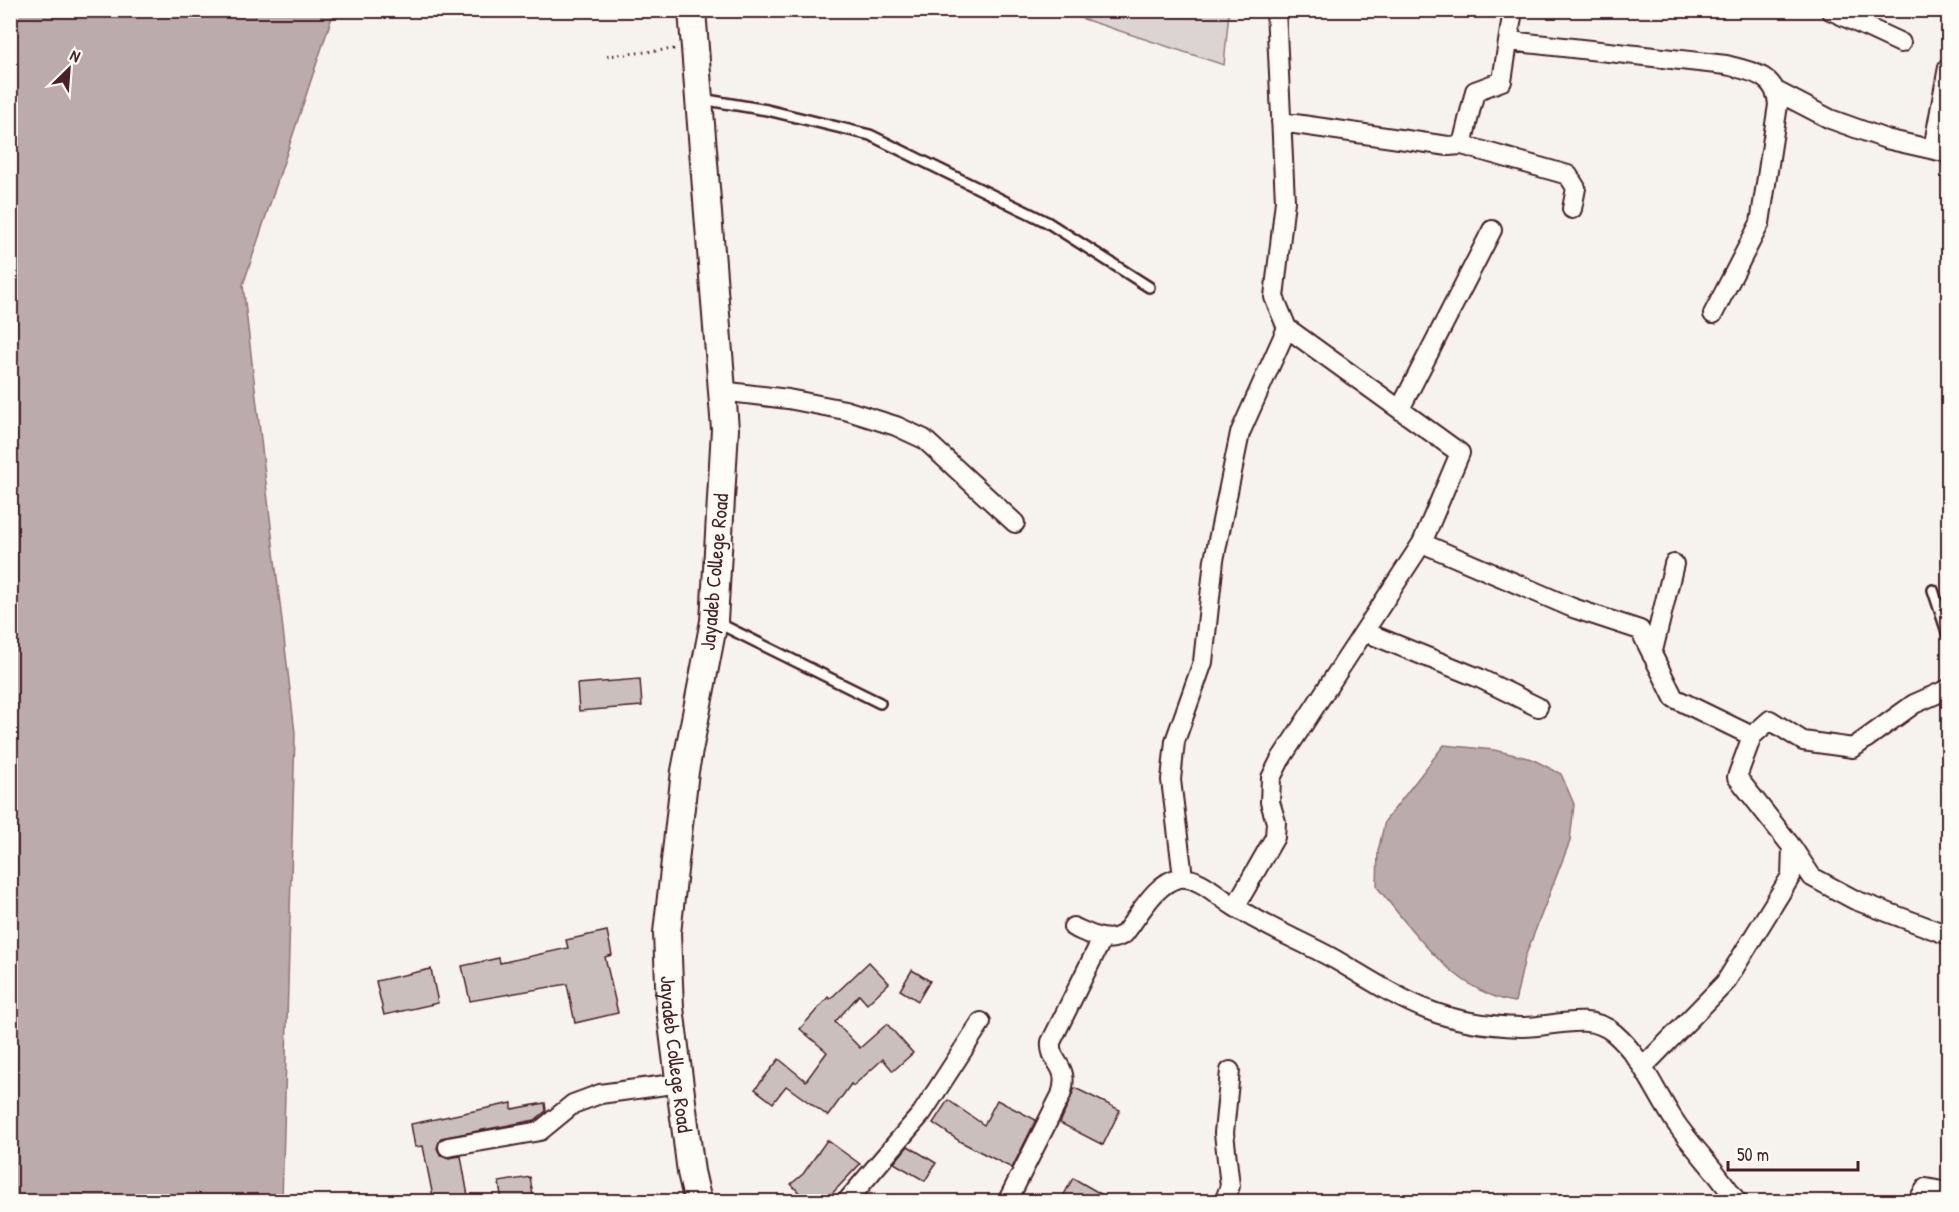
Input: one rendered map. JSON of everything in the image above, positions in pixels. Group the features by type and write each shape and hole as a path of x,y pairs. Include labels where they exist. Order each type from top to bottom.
{"street":[{"name":"Jayadeb College Road","path":"692,10 724,429 714,621 686,771 667,933 670,1008 691,1172 698,1202"},
{"path":"1235,907 1275,837 1276,822 1270,802 1271,778 1422,543 1460,453 1287,328 1274,297 1285,201 1276,10"},
{"path":"1462,145 1475,91 1502,81 1514,10"},
{"path":"1830,10 1901,43"},
{"path":"1509,40 1726,65 1766,78 1773,83 1778,92 1778,105 1760,223 1713,314"},
{"path":"1778,92 1830,119 1886,139 1941,151 1948,67"},
{"path":"1281,122 1448,146 1462,145 1568,175 1576,188 1572,208"},
{"path":"1400,409 1492,230"},
{"path":"1183,877 1172,780 1175,741 1203,662 1214,560 1240,433 1287,328"},
{"path":"721,391 788,399 845,410 896,426 924,439 1016,523"},
{"path":"1422,543 1573,608 1640,630 1674,698 1752,736"},
{"path":"1652,655 1674,564"},
{"path":"1365,632 1479,678 1538,707"},
{"path":"1948,689 1914,704 1853,748 1803,741 1770,720 1752,736 1737,777 1792,847 1812,877 1855,900 1948,935"},
{"path":"1644,1066 1725,983 1791,876 1792,847"},
{"path":"1073,927 1102,939 1116,939 1124,934 1158,890 1173,879 1183,877 1197,882 1281,934 1336,960 1378,987 1428,1010 1472,1024 1524,1027 1568,1022 1591,1023 1613,1032 1644,1066 1678,1126 1720,1175 1737,1202"},
{"path":"1007,1202 1062,1095 1065,1075 1052,1054 1051,1042 1102,939"},
{"path":"846,1202 922,1113 981,1022"},
{"path":"1224,1202 1230,1186 1224,1133 1230,1071"},
{"path":"448,1147 540,1131 573,1104 600,1094 680,1083"},
{"path":"1917,1202 1926,1188 1948,1192"}],"lane":[{"path":"699,99 767,110 870,135 1047,222 1149,287"},
{"path":"1933,591 1948,635"},
{"path":"714,621 880,703"}],"path":[{"path":"607,56 658,52 695,45"}],"shaded area":[{"path":"10,11 334,11 243,285 295,733 282,1201 11,1201"},
{"path":"1059,11 1229,11 1224,65"},
{"path":"1444,745 1494,750 1532,759 1561,774 1574,804 1570,841 1525,957 1515,1002 1493,996 1454,973 1437,958 1377,887 1378,851 1385,821"}],"building":[{"path":"640,679 642,706 579,711 577,684"},
{"path":"607,931 612,955 605,957 618,1013 575,1023 567,984 470,1001 462,966 499,958 500,963 568,948 566,940"},
{"path":"869,962 889,983 867,1004 859,995 835,1022 860,1048 887,1024 913,1053 893,1071 883,1059 853,1086 851,1084 828,1116 786,1086 773,1103 755,1089 779,1059 806,1081 827,1052 800,1029 828,997 830,999"},
{"path":"431,969 438,1003 384,1015 376,981"},
{"path":"912,970 930,981 918,1001 900,990"},
{"path":"1075,1088 1120,1110 1103,1145 1060,1123"},
{"path":"948,1100 984,1125 997,1100 1036,1120 1012,1168 961,1142 933,1123"},
{"path":"512,1103 512,1109 545,1103 546,1111 535,1120 441,1138 437,1148 440,1155 449,1158 461,1156 469,1202 434,1202 423,1146 415,1147 411,1124"},
{"path":"827,1140 860,1164 824,1202 808,1202 791,1184 803,1174"},
{"path":"908,1146 936,1163 925,1181 894,1163"},
{"path":"530,1177 534,1202 502,1202 499,1182"},
{"path":"1073,1178 1115,1202 1060,1202"}]}
